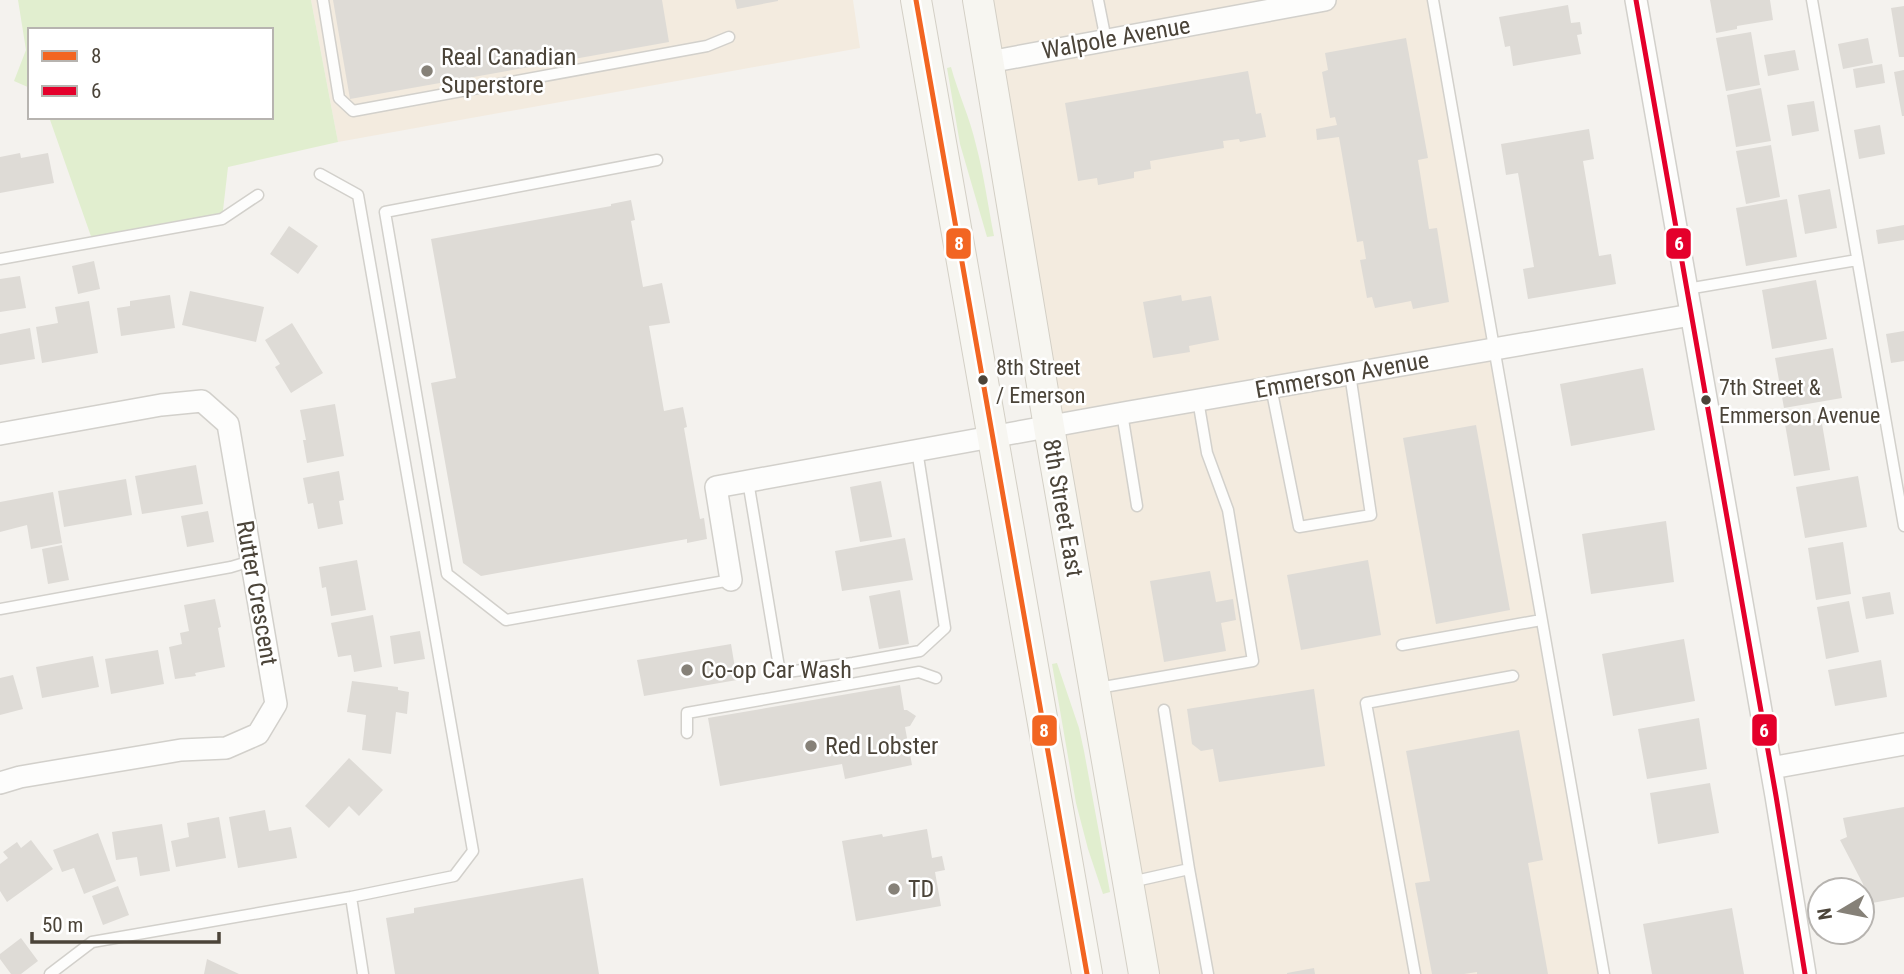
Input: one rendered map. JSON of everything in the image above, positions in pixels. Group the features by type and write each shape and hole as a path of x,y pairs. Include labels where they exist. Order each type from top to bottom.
{"main road":[{"path":"916,0 1087,974"},
{"name":"8th Street East","path":"978,0 1144,974"}],"street":[{"name":"Walpole Avenue","path":"989,62 1265,6 1325,0"},
{"path":"1636,0 1805,974"},
{"name":"Emmerson Avenue","path":"731,580 716,487 993,436 1691,315"},
{"name":"Rutter Crescent","path":"0,434 162,405 202,401 228,424 276,704 258,734 226,748 181,750 20,777 0,783"},
{"path":"1771,768 1904,744"}],"lane":[{"path":"323,0 339,97 353,110 707,46 729,37"},
{"path":"1098,0 1106,40"},
{"path":"1433,0 1604,974"},
{"path":"1812,0 1904,526"},
{"path":"657,160 385,212 447,574 506,620 731,580"},
{"path":"50,974 92,942 351,897 454,876 473,850 358,195 320,174"},
{"path":"0,259 222,219 258,195"},
{"path":"1687,289 1857,260"},
{"path":"1271,387 1299,527 1371,515 1350,374"},
{"path":"1095,688 1253,661 1228,510 1207,453 1198,400"},
{"path":"1122,414 1137,506"},
{"path":"748,481 780,673 920,651 945,628 917,450"},
{"path":"0,609 231,567 251,561"},
{"path":"1402,645 1541,620"},
{"path":"687,733 687,713 919,672 936,678"},
{"path":"1415,974 1366,702 1514,677"},
{"path":"1164,710 1209,974"},
{"path":"1128,882 1189,869"},
{"path":"351,897 363,974"}],"shaded area":[{"path":"311,0 853,0 860,48 338,142"},
{"path":"978,0 1433,0 1604,974 1144,974"}],"green space":[{"path":"18,0 311,0 338,142 228,167 222,219 93,242 50,119 273,119 273,28 28,28 28,87 14,81 26,50"},
{"path":"951,67 973,135 994,236 987,237 960,144 947,68"},
{"path":"1057,663 1084,751 1110,892 1103,894 1076,803 1052,664"}],"building":[{"name":"Real Canadian Superstore","path":"333,0 662,0 669,42 350,99"},
{"path":"735,0 778,0 778,1 737,9"},
{"path":"1710,0 1770,0 1773,20 1737,26 1737,29 1716,33"},
{"path":"1568,5 1571,23 1580,22 1582,34 1577,35 1581,54 1513,66 1510,46 1505,47 1499,17"},
{"path":"1904,6 1904,57 1899,57 1891,8"},
{"path":"1751,32 1760,85 1726,91 1716,38"},
{"path":"1406,38 1428,158 1418,160 1429,229 1437,228 1449,302 1413,309 1411,301 1375,308 1372,297 1367,298 1360,260 1366,259 1363,241 1357,242 1339,137 1317,140 1316,129 1337,125 1335,117 1330,118 1322,72 1328,70 1325,53"},
{"path":"1868,38 1873,63 1843,69 1838,44"},
{"path":"1795,50 1799,70 1768,76 1764,55"},
{"path":"1882,64 1885,83 1856,88 1853,69"},
{"path":"1904,70 1904,116 1902,116 1894,72"},
{"path":"1248,71 1256,114 1261,113 1266,137 1240,142 1239,139 1223,141 1224,148 1150,161 1151,169 1134,172 1134,178 1098,185 1097,178 1078,181 1065,103"},
{"path":"1761,88 1771,141 1736,147 1727,95"},
{"path":"1814,101 1819,131 1792,136 1787,105"},
{"path":"1880,125 1885,154 1859,159 1854,130"},
{"path":"1589,129 1594,159 1583,161 1599,256 1611,254 1616,284 1528,299 1523,269 1534,267 1518,173 1506,175 1501,144"},
{"path":"1771,145 1780,197 1746,204 1736,151"},
{"path":"20,153 21,158 48,153 54,183 0,193 0,157"},
{"path":"1830,189 1837,228 1805,234 1798,195"},
{"path":"1787,199 1797,257 1746,266 1736,208"},
{"path":"631,200 635,220 631,221 643,287 662,283 670,323 649,326 664,411 683,407 687,427 684,428 700,519 704,518 707,539 687,543 687,539 481,576 463,563 431,383 456,378 431,239"},
{"path":"1904,225 1904,240 1878,244 1876,230"},
{"path":"289,226 318,246 298,274 270,254"},
{"path":"94,261 100,289 78,294 72,266"},
{"path":"20,276 26,308 0,312 0,279"},
{"path":"1816,280 1827,339 1772,349 1762,290"},
{"path":"190,291 264,307 256,342 182,325"},
{"path":"170,295 175,328 121,336 117,308 130,306 130,301"},
{"path":"1181,295 1182,301 1211,296 1219,340 1189,346 1190,352 1153,358 1143,302"},
{"path":"89,301 98,353 42,363 36,327 58,323 55,307"},
{"path":"292,323 323,373 291,393 275,367 280,364 265,340"},
{"path":"30,328 35,359 0,365 0,334"},
{"path":"1904,331 1904,361 1891,363 1886,334"},
{"path":"1833,348 1842,398 1784,408 1775,358"},
{"path":"1643,368 1655,430 1571,446 1560,384"},
{"path":"335,404 344,456 307,463 300,410"},
{"path":"1821,418 1830,470 1794,476 1785,424"},
{"path":"1476,425 1510,610 1436,624 1403,438"},
{"path":"196,465 203,504 142,514 135,476"},
{"path":"339,471 344,500 339,501 343,524 318,529 313,503 308,504 303,478"},
{"path":"1858,476 1867,527 1805,538 1796,487"},
{"path":"126,479 132,515 64,527 58,491"},
{"path":"881,481 892,537 860,542 850,487"},
{"path":"53,492 62,543 31,549 27,525 0,532 0,502"},
{"path":"208,511 214,542 187,547 181,516"},
{"path":"1666,521 1674,582 1591,594 1582,534"},
{"path":"905,538 913,580 842,591 835,551"},
{"path":"1843,542 1851,594 1816,600 1808,548"},
{"path":"62,545 69,580 48,584 42,549"},
{"path":"357,560 366,610 331,616 319,567"},
{"path":"1368,560 1381,635 1301,650 1287,575"},
{"path":"1210,571 1216,602 1233,599 1236,620 1221,623 1226,651 1164,662 1150,581"},
{"path":"900,590 909,644 879,649 869,596"},
{"path":"1890,592 1894,614 1866,619 1862,597"},
{"path":"215,599 225,667 175,679 169,647 182,644 180,633 189,631 184,605"},
{"path":"1849,601 1859,652 1826,659 1817,607"},
{"path":"373,615 382,667 354,672 351,655 338,657 331,623"},
{"path":"420,631 425,659 394,664 390,636"},
{"path":"1684,639 1695,701 1613,716 1602,654"},
{"name":"Co-op Car Wash","path":"731,644 737,680 644,696 637,660"},
{"path":"158,650 164,684 111,694 105,659"},
{"path":"93,656 99,687 42,698 36,667"},
{"path":"1881,660 1887,697 1835,706 1828,670"},
{"path":"13,675 23,709 0,715 0,678"},
{"path":"352,681 398,687 398,690 409,692 407,714 396,712 391,754 362,750 366,715 347,712"},
{"name":"Red Lobster","path":"900,685 904,710 916,716 910,726 905,727 912,765 845,779 842,764 720,786 708,718"},
{"path":"1314,689 1325,766 1219,782 1213,749 1201,751 1192,744 1187,709"},
{"path":"1699,718 1707,769 1647,779 1638,729"},
{"path":"1519,730 1543,860 1528,863 1548,974 1432,974 1415,883 1430,881 1406,751"},
{"path":"349,758 383,790 359,816 349,806 329,828 305,806"},
{"path":"1710,783 1719,833 1658,844 1650,793"},
{"path":"1904,807 1904,897 1876,902 1876,876 1859,876 1840,840 1847,837 1843,818"},
{"path":"265,810 269,831 291,827 297,858 238,868 229,817"},
{"path":"219,817 226,858 176,867 171,841 189,837 187,823"},
{"path":"162,824 170,871 140,876 137,857 116,860 112,832"},
{"name":"TD","path":"927,829 932,858 942,856 945,870 935,872 941,906 856,921 842,841"},
{"path":"98,833 116,881 84,894 74,868 62,872 53,850"},
{"path":"31,840 53,869 7,902 0,891 0,864 8,858 3,852 17,842 21,848"},
{"path":"583,878 599,974 395,974 386,918 414,913 414,908"},
{"path":"118,886 129,915 103,925 92,896"},
{"path":"1732,908 1744,974 1652,974 1643,924"},
{"path":"21,938 38,961 21,974 11,974 0,959 0,954"},
{"path":"207,959 239,974 204,974"},
{"path":"1314,968 1315,974 1287,974 1287,973"}],"transit line":[{"name":"8","path":"916,0 1087,974"},
{"name":"6","path":"1636,0 1805,974"}],"place":[{"name":"Real Canadian Superstore","path":"427,71"},
{"name":"8th Street / Emerson","path":"983,380"},
{"name":"7th Street & Emmerson Avenue","path":"1706,400"},
{"name":"Co-op Car Wash","path":"687,670"},
{"name":"Red Lobster","path":"811,746"},
{"name":"TD","path":"894,889"}]}
